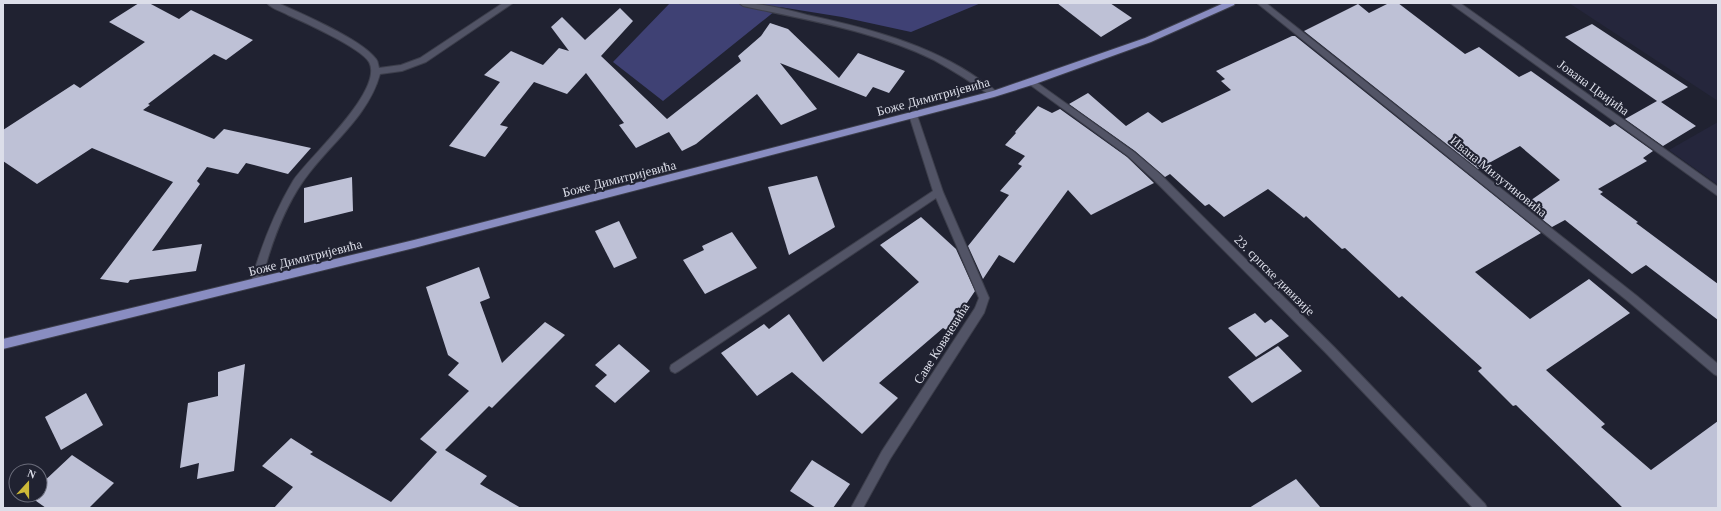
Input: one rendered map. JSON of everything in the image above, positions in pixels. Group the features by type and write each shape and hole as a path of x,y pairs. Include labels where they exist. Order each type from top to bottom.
{"main road":[{"name":"Боже Димитријевића","path":"3,344 429,240 994,94 1032,82 1148,40 1231,3"}],"street":[{"path":"256,282 261,261 271,236 293,191 306,170 364,102 374,85 377,71 374,62 349,43 271,3"},
{"path":"377,71 402,68 423,60 508,3"},
{"path":"743,3 858,29 923,52 961,71 994,94"},
{"name":"Ивана Милутиновића","path":"1261,3 1627,294 1718,371"},
{"name":"Јована Цвијића","path":"1454,3 1718,192"},
{"name":"23. српске дивизије","path":"1032,82 1131,154 1157,177 1330,350 1481,508"},
{"name":"Саве Ковачевића","path":"857,508 886,455 980,310 984,298 938,192 913,116"},
{"path":"675,368 938,192"}],"shaded area":[{"path":"670,3 981,3 911,32 842,17 780,7 663,101 613,62"},
{"path":"1569,3 1718,3 1718,101"},
{"path":"1718,122 1718,185 1669,150"}],"building":[{"path":"139,3 149,3 179,19 191,10 253,40 226,60 214,54 148,104 150,105 143,110 214,139 224,129 311,148 288,174 246,163 238,174 207,167 197,181 200,184 152,251 202,244 196,271 130,280 128,283 100,279 173,182 92,148 37,184 3,161 3,130 74,84 80,88 145,42 109,22"},
{"path":"1057,3 1110,3 1132,18 1101,37"},
{"path":"1389,3 1398,3 1465,54 1479,47 1519,77 1531,71 1610,127 1615,124 1653,151 1643,158 1647,161 1598,189 1603,192 1600,194 1638,222 1636,223 1718,284 1718,320 1646,265 1632,274 1565,220 1552,227 1524,205 1560,180 1520,146 1478,169 1304,31 1358,4 1369,13"},
{"path":"620,8 633,21 601,56 667,119 741,61 738,56 761,36 770,23 788,29 839,78 858,53 905,71 889,93 873,87 866,97 780,63 817,109 781,125 757,94 696,144 682,151 669,132 636,148 619,125 624,123 586,73 567,94 534,82 500,125 508,127 485,157 449,146 500,82 484,75 511,51 543,65 559,48 569,51 551,27 562,17 585,40"},
{"path":"1592,24 1688,87 1661,102 1696,126 1663,146 1625,119 1657,101 1565,37"},
{"path":"1292,36 1295,36 1541,233 1475,272 1530,319 1589,279 1630,313 1546,370 1605,424 1601,427 1651,470 1718,421 1718,508 1623,508 1516,405 1513,406 1478,371 1482,368 1402,296 1399,298 1345,248 1342,249 1306,216 1304,218 1268,189 1224,217 1209,204 1205,206 1170,174 1165,177 1135,151 1069,104 1088,93 1126,126 1148,112 1162,123 1231,90 1221,81 1225,79 1216,71"},
{"path":"1038,106 1052,113 1060,109 1127,157 1154,183 1091,215 1068,190 1014,263 999,255 983,279 968,246 1009,195 1000,191 1022,166 1018,164 1025,156 1005,145"},
{"path":"817,176 835,227 789,255 768,187"},
{"path":"352,177 353,211 304,223 304,188"},
{"path":"921,217 956,249 975,291 948,331 943,328 879,383 898,398 862,434 792,372 757,396 721,353 764,324 769,329 789,314 823,362 919,282 880,245"},
{"path":"619,221 637,258 614,268 595,231"},
{"path":"732,232 757,268 705,294 683,260 704,250 702,246"},
{"path":"479,267 490,298 480,302 502,363 545,322 565,335 492,408 489,406 445,450 487,476 480,484 521,508 274,508 293,487 262,466 291,438 313,452 310,454 391,502 437,452 420,439 469,391 448,375 459,363 448,355 426,287"},
{"path":"1255,313 1265,323 1271,319 1289,336 1256,357 1228,328"},
{"path":"619,344 650,371 615,403 595,386 607,375 595,365"},
{"path":"1278,346 1302,371 1252,403 1228,377"},
{"path":"245,364 234,471 197,479 199,463 180,468 188,403 218,396 218,372"},
{"path":"86,393 103,425 61,450 45,417"},
{"path":"72,455 114,483 89,508 46,508 39,503 48,503 48,478"},
{"path":"812,460 850,484 833,508 816,508 790,491"},
{"path":"1296,479 1321,508 1249,508"}]}
